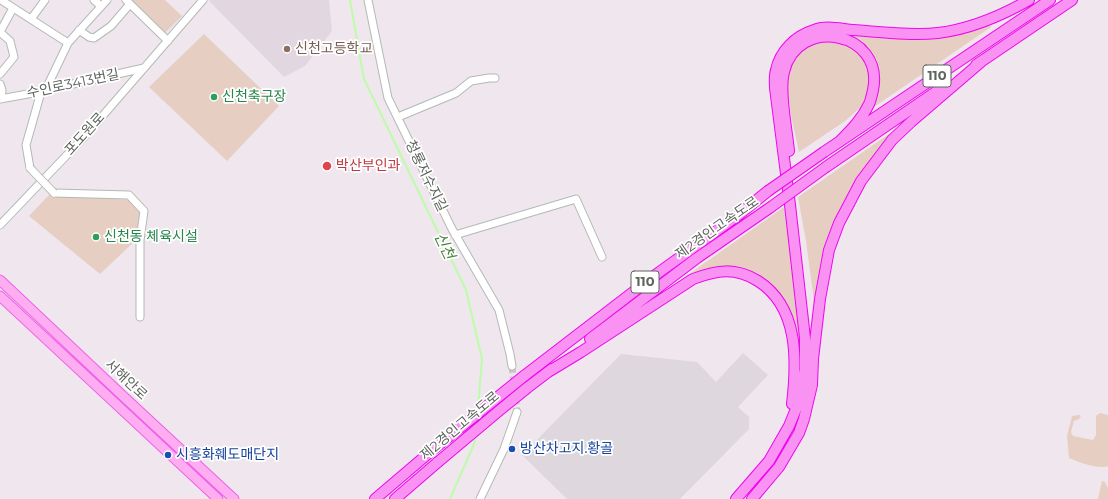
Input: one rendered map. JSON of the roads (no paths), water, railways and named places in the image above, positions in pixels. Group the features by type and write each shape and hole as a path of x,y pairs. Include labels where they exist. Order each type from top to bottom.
{"highway":[{"path":"736,499 769,460 789,426 798,404 805,370 806,338 775,88 776,70 781,55 790,44 799,37 815,29 836,28 904,34 938,32 968,27 988,21 1029,0"},
{"name":"제2경인고속도로","path":"376,499 436,447 524,376 768,191 1050,0"},
{"name":"제2경인고속도로","path":"395,499 527,388 691,263 826,167 1072,0"},
{"path":"813,359 782,88 784,73 788,61 794,51 802,44 823,36 842,38 853,42 866,54 875,78 870,103 864,115 839,142"},
{"path":"752,499 779,466 799,433 809,401 812,385 813,359 820,299 829,250 840,223 861,181 892,140 981,62"},
{"path":"548,372 693,279 710,272 737,272 750,276 768,288 782,305 789,319 794,345 795,378 789,426"}],"main road":[{"name":"서해안로","path":"0,280 234,499"},
{"name":"서해안로","path":"0,296 218,499"}],"street":[{"path":"2,0 68,43"},
{"path":"31,19 45,0"},
{"path":"94,0 101,6"},
{"path":"107,0 68,43 43,91 26,145 30,168 54,193 129,195 144,211 140,240 140,317"},
{"name":"포도원로","path":"0,226 86,135 203,0"},
{"name":"청룡저수지길","path":"368,0 388,98 455,235 499,310 512,366"},
{"path":"80,30 89,37 94,38 111,26 128,2 168,41"},
{"path":"0,74 14,57 10,42 0,32 13,8"},
{"name":"수인로3413번길","path":"0,99 43,91 145,67"},
{"path":"398,117 456,93 471,81 495,78"},
{"path":"0,84 2,90 0,99"},
{"path":"455,235 576,199 602,257"},
{"path":"480,499 504,449 517,412"}],"waterway":[{"name":"신천","path":"350,0 364,79 466,290 482,359 478,408"},
{"name":"신천","path":"450,499 474,444 475,437"}],"tunnel":[{"path":"512,366 517,412"}],"place":[{"name":"신천고등학교","path":"287,49"},
{"name":"신천축구장","path":"214,97"},
{"name":"박산부인과","path":"327,166"},
{"name":"신천동 체육시설","path":"96,237"},
{"name":"방산차고지.황골","path":"512,449"},
{"name":"시흥화훼도매단지","path":"168,455"}]}
